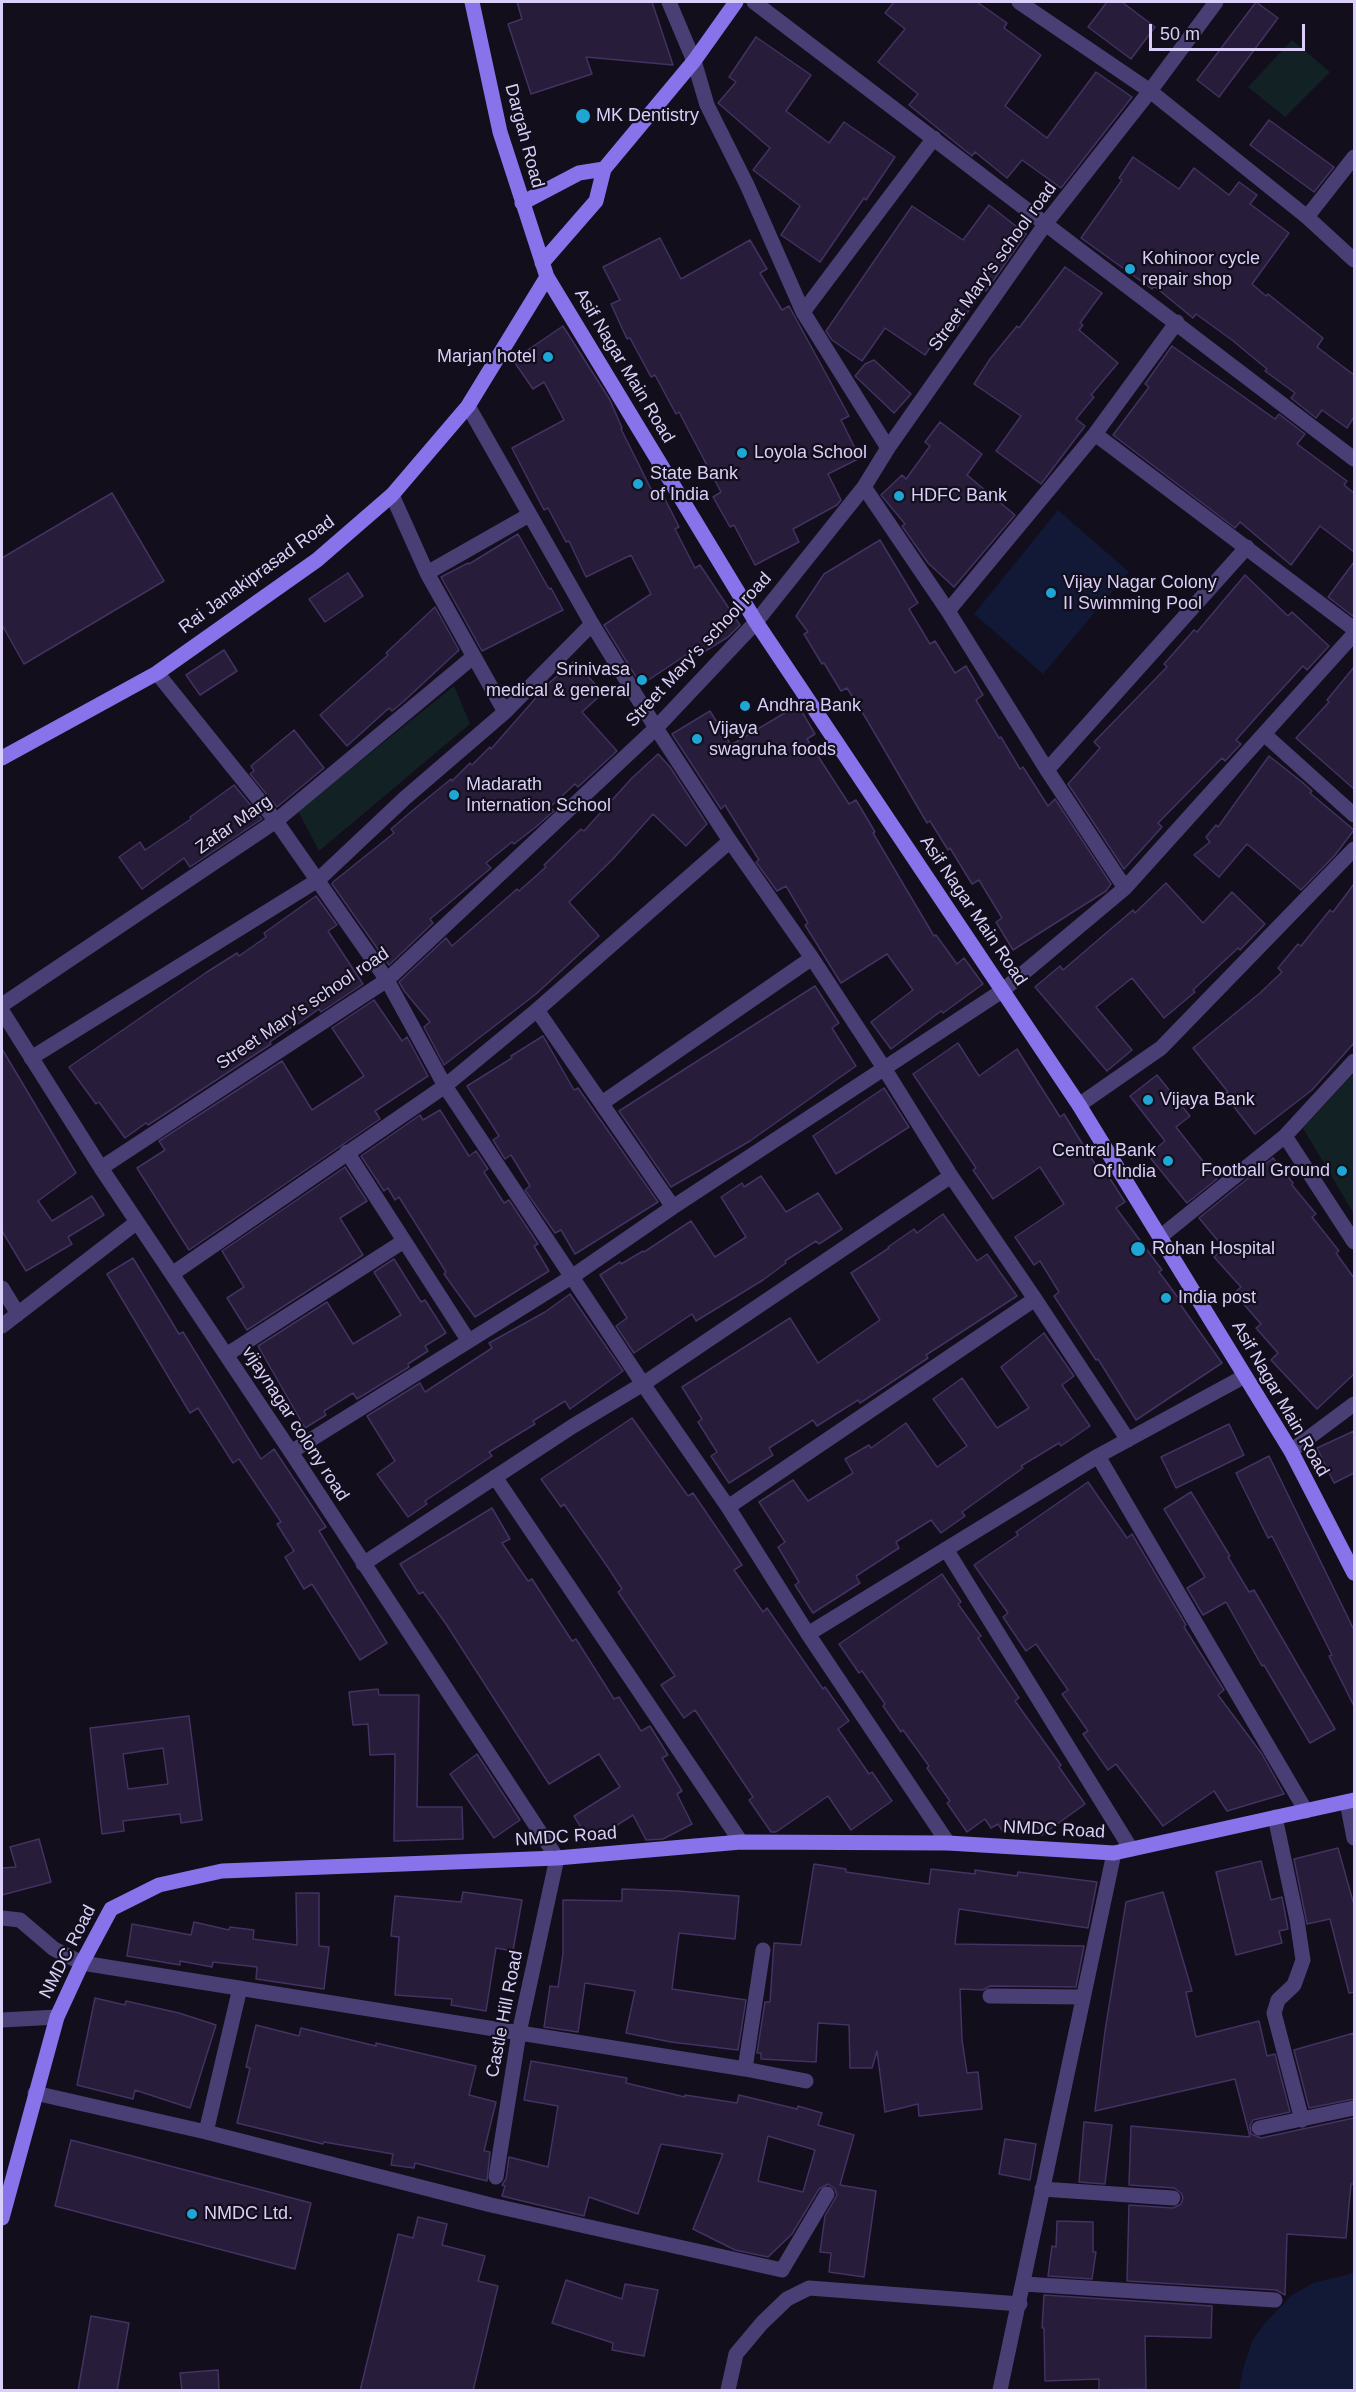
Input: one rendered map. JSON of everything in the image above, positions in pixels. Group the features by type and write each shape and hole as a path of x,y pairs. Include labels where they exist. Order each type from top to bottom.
{"street":[{"name":"Dargah Road","path":"472,2 500,132 544,270"},
{"path":"669,2 694,61 708,105 747,185 803,312 888,448"},
{"path":"522,203 579,173 604,170 694,61 736,2"},
{"path":"754,2 1354,459"},
{"path":"1019,2 1150,91 1307,217 1354,260"},
{"name":"Street Mary's school road","path":"101,1168 387,980 656,728 756,622 864,487 888,448 1046,223 1150,91 1216,2"},
{"path":"803,312 934,138"},
{"path":"1307,217 1354,158"},
{"name":"Rai Janakiprasad Road","path":"2,758 157,673 317,560 392,495 468,406 544,270 596,201 604,170"},
{"name":"Asif Nagar Main Road","path":"544,270 756,622 1079,1105 1291,1451 1354,1573"},
{"path":"948,611 1095,434 1176,322"},
{"path":"468,406 592,624 656,728 730,841 812,958 951,1176 1128,1440"},
{"path":"1095,434 1354,629"},
{"path":"864,487 948,611 1047,770 1125,888"},
{"path":"392,495 427,573 505,712"},
{"path":"427,573 529,515"},
{"path":"1047,770 1247,547"},
{"path":"32,1058 318,880 405,798 505,712 592,624"},
{"path":"291,1452 573,1276 673,1207 1002,991 1125,888 1354,634"},
{"name":"Zafar Marg","path":"2,1005 276,821 474,657"},
{"path":"157,673 276,821 387,980 445,1086 643,1384 728,1507 808,1634 948,1843"},
{"path":"1263,734 1354,815"},
{"path":"172,1274 445,1086 537,1010 730,841"},
{"path":"1079,1105 1161,1048 1354,849"},
{"path":"602,1103 812,958"},
{"path":"537,1010 673,1207"},
{"name":"vijaynagar colony road","path":"2,1011 101,1168 291,1452 557,1858"},
{"path":"1160,1238 1285,1136 1354,1061"},
{"path":"1285,1136 1354,1242"},
{"path":"347,1152 468,1340"},
{"path":"363,1564 573,1426 643,1384 951,1176"},
{"path":"2,1326 137,1222"},
{"path":"226,1354 404,1241"},
{"path":"2,1288 18,1314"},
{"path":"728,1507 1035,1299"},
{"path":"808,1634 1098,1456 1245,1376"},
{"path":"1291,1451 1354,1404"},
{"path":"1098,1456 1306,1811"},
{"path":"495,1477 741,1842"},
{"path":"946,1549 1131,1849"},
{"path":"1351,1801 1354,1838"},
{"name":"NMDC Road","path":"2,2218 6,2189 57,2017 82,1963 111,1909 159,1885 222,1870 557,1858 741,1842 948,1843 1114,1853 1351,1801"},
{"path":"1275,1817 1303,1960 1294,1985 1278,2000 1274,2013 1302,2120"},
{"path":"1000,2391 1114,1853"},
{"name":"Castle Hill Road","path":"496,2177 519,2033 557,1858"},
{"path":"2,1918 20,1920 54,1949 82,1963 745,2069 806,2081"},
{"path":"745,2069 763,1950"},
{"path":"206,2132 240,1988"},
{"path":"990,1996 1082,1997"},
{"path":"2,2020 57,2017"},
{"path":"35,2093 206,2132 491,2205 782,2270 827,2193"},
{"path":"1259,2128 1354,2108"},
{"path":"1042,2189 1173,2198"},
{"path":"1024,2284 1275,2300"},
{"path":"728,2391 736,2354 786,2299 809,2288 1020,2304"}],"shaded area":[{"path":"1292,40 1330,72 1285,117 1248,87"},
{"path":"454,686 470,724 319,851 298,811"},
{"name":"Football Ground","path":"1354,1073 1354,1214 1303,1128"}],"water":[{"name":"Vijay Nagar Colony II Swimming Pool","path":"1058,510 1129,572 1043,674 974,614"},
{"path":"1354,2273 1354,2390 1239,2390 1253,2339 1291,2296 1313,2283"}],"building":[{"path":"517,2 652,2 673,65 586,57 592,74 531,94 508,24 522,19"},
{"path":"894,2 977,2 1007,23 1004,28 1041,55 1005,106 1047,138 1096,72 1132,97 1061,188 1022,160 1007,178 975,152 972,156 909,105 918,94 878,62 905,29 885,13"},
{"path":"1107,2 1122,2 1155,27 1131,59 1088,27"},
{"path":"1256,2 1278,18 1219,97 1197,80"},
{"path":"756,37 811,75 786,111 829,143 844,122 895,157 820,262 781,235 800,206 753,170 770,148 718,103 736,82 729,77"},
{"path":"1269,120 1334,167 1314,192 1250,145"},
{"path":"1133,157 1179,189 1194,168 1229,195 1239,182 1257,195 1250,204 1289,233 1252,284 1323,338 1317,347 1354,375 1354,417 1347,428 1322,410 1316,418 1291,398 1295,393 1265,371 1267,369 1232,340 1196,314 1193,318 1154,286 1152,289 1081,238 1122,180 1119,178"},
{"path":"989,205 1026,234 956,329 947,323 925,355 885,328 862,361 832,340 826,331 912,206 963,240"},
{"path":"660,238 681,279 750,240 767,269 760,273 782,310 789,306 849,416 841,420 860,458 828,474 841,500 837,505 793,529 799,542 755,565 734,525 730,527 713,497 721,492 679,412 676,414 655,375 651,377 630,338 627,339 611,304 620,300 603,267"},
{"path":"1065,267 1102,293 1080,323 1083,325 1079,330 1118,363 1091,395 1094,397 1076,419 1085,426 1041,484 996,451 1021,416 974,384 990,359 1017,326 1019,328"},
{"path":"563,326 610,400 621,429 657,501 664,497 679,527 675,529 695,568 700,565 740,625 728,637 699,655 695,649 641,685 604,625 651,594 631,555 586,577 569,541 566,542 548,508 544,510 512,448 564,420 544,382 533,389 513,360"},
{"path":"1172,346 1275,419 1279,414 1305,434 1297,444 1347,481 1344,485 1354,493 1354,552 1320,526 1291,565 1240,522 1235,528 1113,435 1149,387 1145,384"},
{"path":"874,360 911,394 894,413 855,376 865,364"},
{"path":"940,422 982,454 967,475 1015,515 954,587 928,563 902,526 905,524 881,495 902,475 906,479 930,446 925,442"},
{"path":"112,493 164,581 24,664 2,625 2,558"},
{"path":"518,534 563,610 482,651 441,577 469,564"},
{"path":"880,540 918,603 909,609 930,644 935,641 955,673 966,666 983,695 976,700 999,738 1001,737 1020,769 1023,767 1048,806 1055,799 1111,884 1106,891 1013,950 996,922 1002,918 979,880 972,884 950,848 948,850 930,821 927,823 847,688 841,691 804,634 808,632 796,616 824,574"},
{"path":"1354,562 1354,617 1328,597"},
{"path":"348,573 363,596 325,622 309,599"},
{"path":"1245,575 1288,616 1292,612 1329,646 1307,670 1303,666 1269,703 1236,740 1241,744 1225,761 1222,758 1158,823 1162,827 1124,869 1068,784 1100,748 1094,742 1167,667 1164,664 1194,630 1197,632"},
{"path":"435,607 459,650 404,701 392,711 389,708 347,746 320,715 388,655 386,653"},
{"path":"224,650 237,671 200,695 186,675"},
{"path":"574,661 603,693 582,712 617,751 578,787 575,784 550,807 554,811 537,826 486,863 491,868 430,919 433,923 389,965 332,884 333,882 394,833 391,829 412,811 451,779 452,781 470,763 472,765 490,747 491,749 548,684"},
{"path":"1354,667 1354,789 1296,738 1329,702 1327,700"},
{"path":"798,705 815,734 807,739 849,804 856,800 934,936 936,935 957,964 964,958 983,984 943,1013 941,1011 891,1049 871,1022 913,990 887,954 841,983 805,925 808,923 786,886 777,891 756,862 759,860 725,805 721,809 672,734 710,711 731,745"},
{"path":"294,730 324,768 277,807 250,774 254,771 251,766"},
{"path":"658,754 670,767 707,824 686,846 653,814 613,859 569,902 599,936 536,994 444,1065 424,1027 430,1022 399,982 446,938 452,946 517,889 519,891 546,867 544,865 581,829 584,831 632,778"},
{"path":"1269,756 1302,782 1312,791 1310,793 1354,830 1335,855 1301,890 1247,844 1219,877 1194,855 1210,842 1206,837 1216,825 1218,827"},
{"path":"234,785 262,819 190,867 184,858 142,889 119,857 140,842 145,850 191,819 190,817"},
{"path":"1166,883 1203,923 1232,892 1265,924 1240,950 1238,948 1193,990 1195,992 1164,1018 1132,978 1096,1007 1132,1050 1107,1071 1035,987 1060,966 1063,970 1133,910 1135,913"},
{"path":"1354,884 1354,1043 1312,1090 1255,1134 1224,1094 1228,1092 1193,1048 1282,972 1278,968 1298,944 1301,946 1330,910 1333,912"},
{"path":"316,896 337,925 328,931 363,984 321,1012 319,1009 297,1023 270,1042 271,1044 125,1138 99,1102 96,1104 69,1067 207,972 237,953 239,956 266,937 264,933"},
{"path":"815,986 839,1023 832,1028 856,1066 750,1141 671,1187 619,1111"},
{"path":"374,1000 402,1041 407,1037 428,1076 375,1111 380,1119 189,1250 137,1168 165,1150 159,1141 282,1061 312,1110 364,1076 332,1028"},
{"path":"543,1036 574,1090 578,1088 658,1202 575,1254 561,1230 555,1233 525,1190 530,1186 511,1155 505,1159 493,1140 499,1136 467,1086"},
{"path":"958,1043 979,1076 1017,1049 1060,1117 1064,1114 1103,1177 1107,1174 1125,1202 1116,1208 1162,1270 1159,1272 1222,1363 1136,1420 1098,1359 1096,1360 1054,1296 1059,1292 1040,1261 1034,1265 1015,1237 1064,1204 1040,1167 993,1199 973,1170 976,1168 913,1074"},
{"path":"2,1049 76,1173 38,1201 52,1221 92,1196 104,1215 68,1237 72,1244 26,1271 2,1231"},
{"path":"1157,1075 1190,1116 1176,1127 1217,1179 1187,1203 1148,1155 1165,1141 1130,1096"},
{"path":"884,1088 909,1127 836,1174 813,1136"},
{"path":"440,1110 469,1156 476,1151 488,1169 484,1172 504,1203 509,1200 538,1244 534,1246 549,1271 475,1317 444,1274 446,1272 399,1197 395,1200 388,1188 384,1191 361,1156 420,1115 423,1120"},
{"path":"1273,1158 1316,1214 1312,1217 1339,1251 1336,1253 1354,1278 1354,1374 1317,1409 1271,1360 1278,1353 1256,1328 1261,1324 1234,1293 1241,1287 1214,1257 1224,1248 1199,1218"},
{"path":"345,1167 367,1201 340,1218 363,1255 247,1330 227,1298 244,1287 222,1251"},
{"path":"761,1176 786,1212 818,1193 842,1229 819,1244 816,1241 785,1261 786,1263 763,1280 696,1321 692,1314 634,1353 616,1326 627,1318 600,1275 620,1262 621,1264 644,1252 691,1221 715,1257 746,1237 721,1197 742,1183 744,1187"},
{"path":"943,1214 977,1261 987,1254 1017,1296 926,1355 928,1358 860,1403 858,1400 817,1426 813,1420 769,1448 773,1455 729,1483 711,1456 717,1452 698,1422 702,1419 682,1387 790,1318 818,1363 880,1320 851,1273 914,1229 917,1233"},
{"path":"133,1258 179,1334 183,1332 261,1459 274,1449 326,1527 319,1531 387,1643 360,1660 312,1584 304,1589 285,1557 294,1551 277,1524 281,1522 239,1459 233,1463 198,1408 190,1413 107,1274"},
{"path":"394,1259 421,1302 425,1300 446,1333 425,1346 428,1351 408,1364 409,1367 357,1399 353,1393 324,1411 326,1415 305,1428 258,1346 327,1302 353,1344 401,1315 374,1272"},
{"path":"570,1294 623,1371 570,1409 565,1401 533,1421 535,1424 489,1452 492,1456 425,1501 427,1504 408,1517 377,1474 395,1461 367,1416 420,1383 425,1392 492,1348 489,1343 545,1312"},
{"path":"1044,1333 1074,1376 1062,1385 1090,1426 1061,1446 1059,1443 1021,1466 1023,1468 962,1512 965,1516 941,1533 931,1520 896,1542 899,1548 856,1576 860,1583 813,1613 795,1585 799,1582 778,1547 785,1542 759,1502 793,1480 808,1501 853,1473 845,1459 869,1445 871,1448 906,1423 937,1467 967,1446 933,1399 962,1378 997,1428 1029,1408 1001,1367"},
{"path":"632,1418 688,1496 693,1493 742,1565 734,1570 763,1612 767,1608 823,1689 825,1687 849,1721 838,1729 869,1774 872,1772 892,1801 851,1830 828,1796 776,1832 771,1832 749,1800 753,1797 695,1710 684,1718 661,1685 675,1676 618,1592 622,1589 607,1566 564,1504 561,1507 541,1479"},
{"path":"1229,1424 1244,1455 1176,1488 1161,1457"},
{"path":"1354,1431 1354,1473 1334,1483 1317,1448"},
{"path":"1269,1456 1354,1630 1354,1706 1329,1656 1332,1655 1272,1536 1268,1538 1236,1473"},
{"path":"1088,1482 1127,1538 1132,1534 1186,1625 1184,1627 1224,1690 1218,1695 1262,1754 1284,1794 1227,1811 1214,1791 1163,1826 1116,1764 1108,1770 1083,1734 1088,1731 1062,1694 1068,1690 1036,1644 1026,1651 1003,1617 1008,1613 974,1565 1018,1535 1016,1532"},
{"path":"1191,1492 1249,1592 1254,1590 1335,1729 1310,1743 1264,1665 1262,1666 1226,1602 1203,1615 1187,1588 1205,1577 1164,1509"},
{"path":"492,1508 510,1539 502,1543 528,1581 532,1579 572,1641 576,1639 614,1699 619,1697 641,1731 650,1726 668,1755 662,1758 682,1791 677,1794 692,1824 663,1839 646,1840 633,1815 590,1842 574,1816 620,1787 599,1754 549,1784 446,1624 423,1592 419,1594 400,1564"},
{"path":"942,1574 961,1602 958,1604 981,1636 978,1638 1019,1698 1015,1701 1061,1765 1059,1767 1085,1804 1042,1835 1034,1822 1018,1833 1013,1827 1004,1833 998,1824 991,1828 985,1819 967,1832 947,1803 950,1801 927,1768 929,1766 903,1730 901,1732 862,1671 859,1673 839,1644"},
{"path":"378,1689 379,1695 419,1695 417,1807 462,1807 463,1839 394,1841 395,1754 370,1755 368,1724 353,1725 349,1692"},
{"path":"189,1716 202,1820 181,1823 180,1814 123,1821 124,1831 102,1834 90,1728","holes":["163,1748 168,1784 128,1789 123,1754"]},
{"path":"477,1754 520,1820 494,1838 450,1774"},
{"path":"39,1839 51,1882 2,1895 2,1868 16,1867 10,1847"},
{"path":"1338,1848 1354,1905 1354,1992 1349,1993 1330,1919 1307,1924 1294,1859"},
{"path":"1261,1861 1271,1900 1282,1897 1288,1929 1279,1931 1282,1943 1236,1955 1216,1872"},
{"path":"814,1864 846,1869 846,1872 929,1884 931,1869 975,1874 975,1870 1017,1876 1018,1872 1097,1882 1088,1928 959,1909 955,1944 1084,1946 1076,1987 990,1986 983,1990 960,1989 962,2040 967,2073 978,2072 982,2109 919,2116 918,2104 885,2112 877,2051 872,2068 850,2068 849,2025 818,2023 816,2062 761,2059 761,2053 757,2053 765,2002 770,2002 774,1943 801,1945"},
{"path":"622,1889 739,1896 735,1939 679,1933 672,1989 746,2000 738,2050 671,2042 626,2033 635,1991 585,1983 578,2032 544,2027 550,1986 558,1987 563,1954 563,1900 622,1901"},
{"path":"463,1892 522,1900 513,1951 496,1948 486,2011 451,2005 452,1999 395,1995 399,1937 391,1936 395,1896 461,1902"},
{"path":"1163,1892 1192,1991 1186,1992 1196,2037 1259,2021 1267,2056 1275,2054 1290,2112 1253,2120 1250,2126 1251,2134 1261,2138 1354,2118 1354,2184 1351,2184 1346,2238 1287,2234 1285,2295 1276,2290 1127,2281 1129,2205 1173,2208 1181,2204 1183,2198 1181,2193 1174,2188 1129,2185 1131,2126 1250,2137 1235,2079 1095,2111 1105,2031 1126,1902"},
{"path":"296,1893 319,1893 319,1946 329,1947 324,1989 256,1979 257,1967 213,1962 212,1967 180,1961 180,1965 127,1956 132,1924 191,1935 194,1922 229,1930 230,1927 254,1930 253,1939 297,1945"},
{"path":"95,1998 125,2005 126,2001 179,2013 216,2025 190,2108 135,2090 133,2099 77,2085"},
{"path":"256,2025 299,2036 301,2028 476,2066 469,2095 496,2102 484,2151 490,2152 487,2181 415,2163 414,2168 391,2165 393,2154 324,2142 323,2144 237,2123 250,2068 246,2067"},
{"path":"1354,2033 1354,2099 1309,2108 1294,2050"},
{"path":"531,2061 627,2078 626,2083 685,2097 685,2095 737,2103 739,2095 822,2113 818,2125 854,2135 840,2185 876,2191 864,2277 829,2272 831,2253 820,2252 825,2216 837,2195 835,2189 828,2184 819,2189 792,2234 768,2257 735,2250 693,2229 723,2154 661,2144 638,2214 589,2197 584,2216 502,2196 505,2186 502,2185 506,2179 509,2157 548,2167 558,2106 524,2100","holes":["768,2136 815,2150 803,2192 758,2181"]},
{"path":"1084,2122 1112,2125 1105,2184 1079,2182"},
{"path":"1005,2139 1036,2144 1030,2180 999,2174"},
{"path":"71,2140 311,2203 295,2269 55,2206"},
{"path":"418,2217 447,2224 442,2245 485,2256 478,2281 498,2286 473,2391 360,2391 398,2234 413,2238"},
{"path":"1057,2221 1093,2222 1093,2252 1096,2252 1092,2279 1048,2276 1052,2246 1056,2247"},
{"path":"566,2280 622,2299 625,2284 658,2290 644,2356 612,2350 613,2343 552,2323"},
{"path":"1044,2295 1212,2306 1211,2338 1145,2336 1146,2389 1099,2390 1099,2379 1045,2381 1044,2328 1042,2328"},
{"path":"91,2316 129,2323 117,2391 78,2391"},
{"path":"218,2370 219,2391 182,2391 180,2373"}],"place":[{"name":"MK Dentistry","path":"583,116"},
{"name":"Kohinoor cycle repair shop","path":"1130,269"},
{"name":"Marjan hotel","path":"548,357"},
{"name":"Loyola School","path":"742,453"},
{"name":"State Bank of India","path":"638,484"},
{"name":"HDFC Bank","path":"899,496"},
{"name":"Vijay Nagar Colony II Swimming Pool","path":"1051,593"},
{"name":"Srinivasa medical & general","path":"642,680"},
{"name":"Andhra Bank","path":"745,706"},
{"name":"Vijaya swagruha foods","path":"697,739"},
{"name":"Madarath Internation School","path":"454,795"},
{"name":"Vijaya Bank","path":"1148,1100"},
{"name":"Central Bank Of India","path":"1168,1161"},
{"name":"Football Ground","path":"1342,1171"},
{"name":"Rohan Hospital","path":"1138,1249"},
{"name":"India post","path":"1166,1298"},
{"name":"NMDC Ltd.","path":"192,2214"}]}
